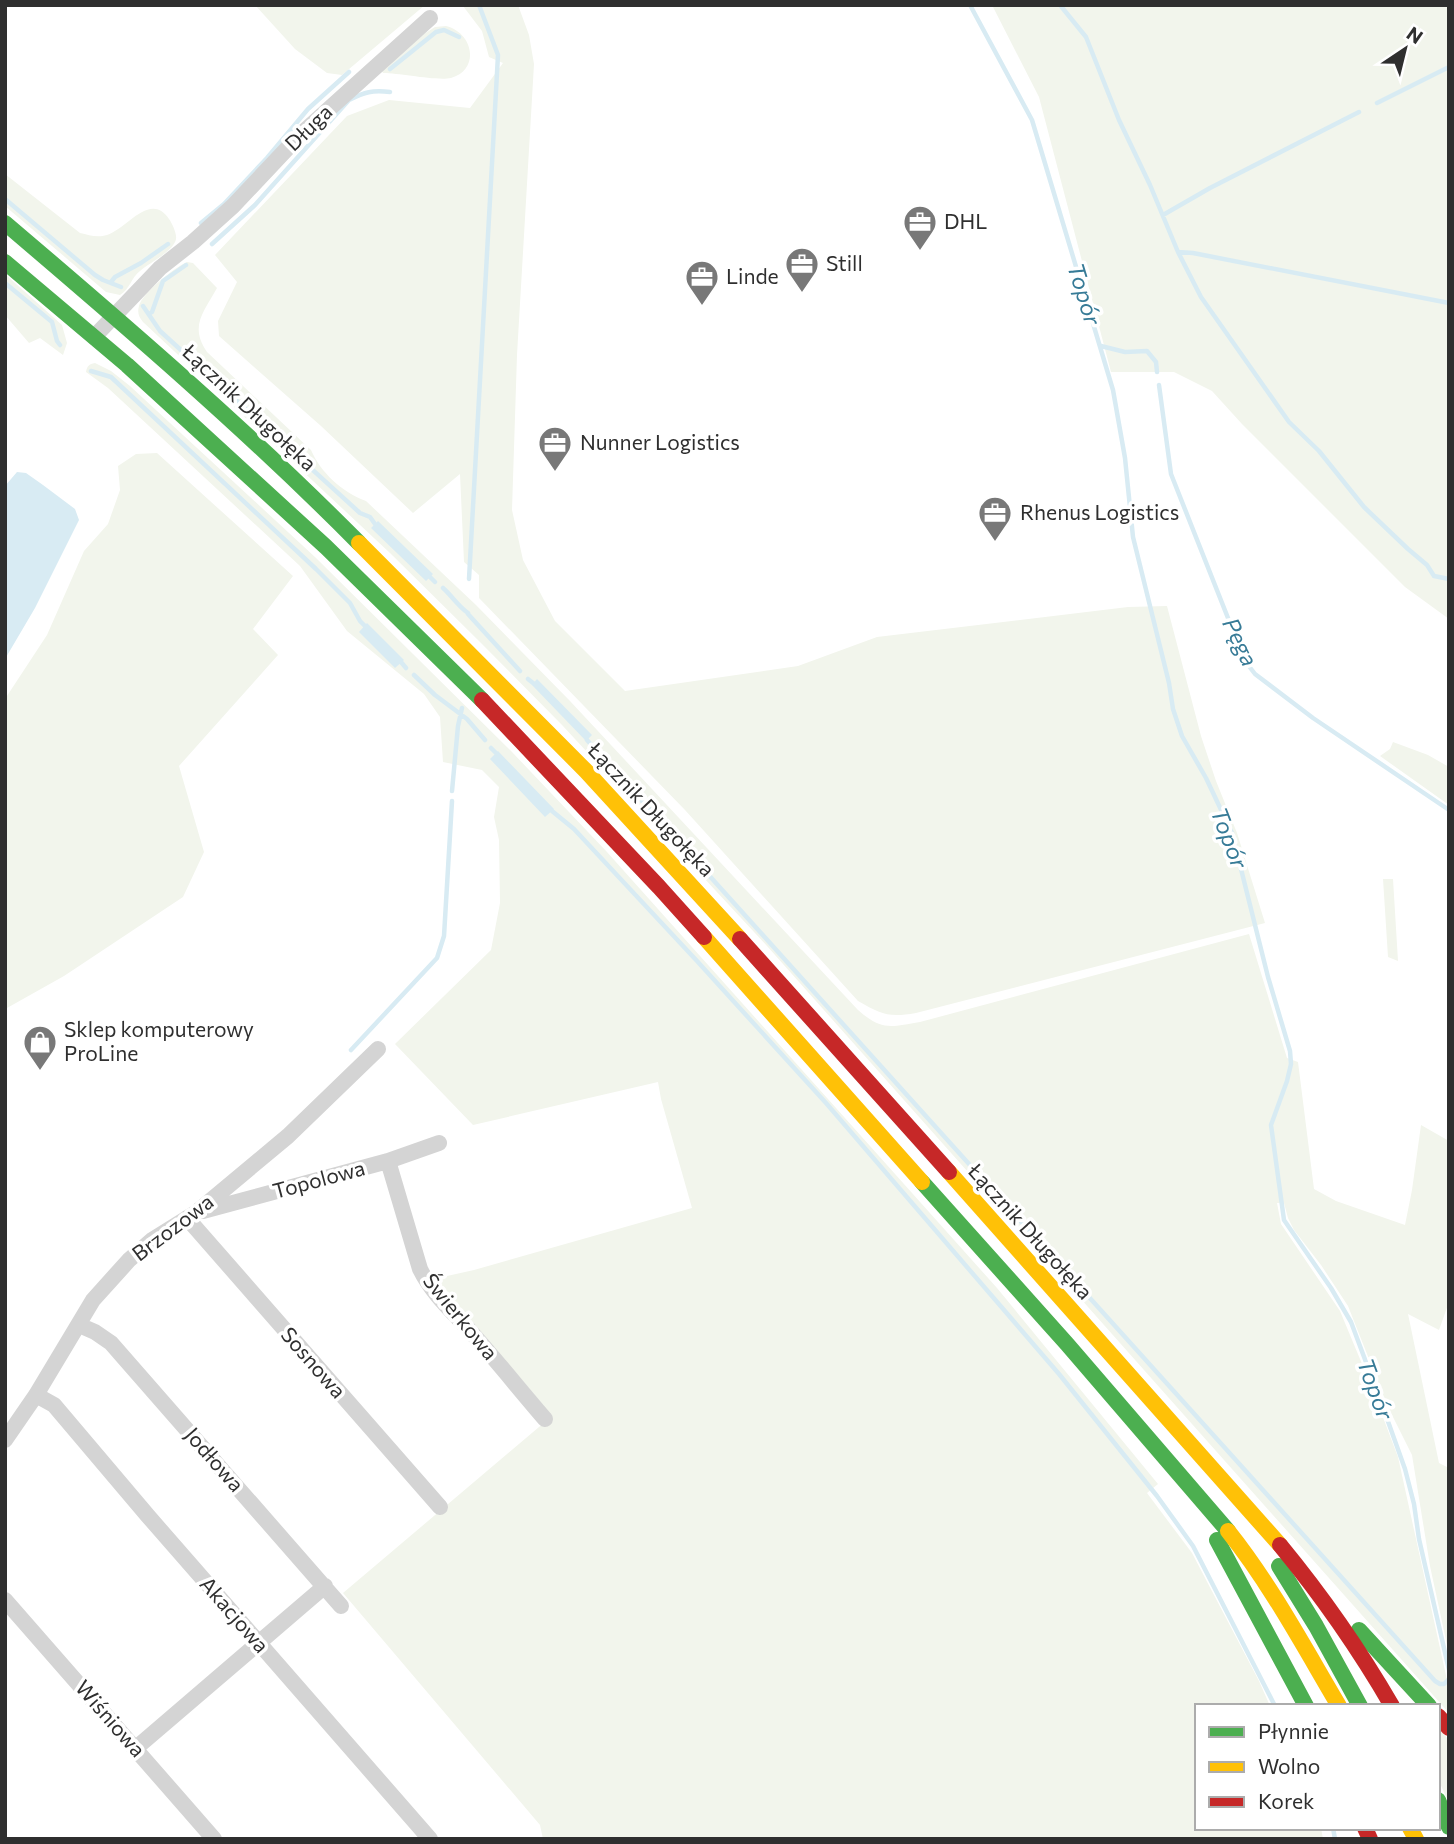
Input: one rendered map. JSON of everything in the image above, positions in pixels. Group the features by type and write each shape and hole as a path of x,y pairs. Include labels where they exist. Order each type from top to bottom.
{"main road":[{"name":"Łącznik Długołęka","path":"5,223 196,387 296,479 586,771 778,980 1217,1475"},
{"path":"5,262 181,412 326,547 477,695 730,965 1212,1511 1281,1607 1338,1704"},
{"path":"1158,1451 1204,1517 1305,1704"},
{"path":"1217,1475 1427,1704"},
{"path":"1217,1475 1316,1626 1359,1704"},
{"path":"1300,1568 1349,1637 1391,1704"},
{"path":"1440,1805 1449,1827"}],"street":[{"name":"Długa","path":"94,337 160,268 233,206 299,136 430,18"},
{"name":"Brzozowa","path":"5,1440 36,1395 93,1300 129,1260 152,1240 192,1215 288,1136 378,1049"},
{"name":"Topolowa","path":"192,1215 388,1161 439,1143"},
{"name":"Świerkowa","path":"388,1161 420,1269 428,1284 545,1419"},
{"name":"Sosnowa","path":"192,1215 440,1507"},
{"name":"Jodłowa","path":"79,1325 111,1343 341,1606"},
{"name":"Akacjowa","path":"36,1395 54,1405 430,1839"},
{"path":"136,1748 325,1586"},
{"name":"Wiśniowa","path":"5,1600 214,1839"}],"shaded area":[{"path":"255,5 425,5 342,75 327,73 295,49"},
{"path":"464,5 518,5 529,35 534,64 517,355 512,510 523,560 555,621 625,691 798,666 877,637 1128,607 1167,606 1201,736 1237,833 1265,923 916,1013 885,1014 858,1001 685,810 479,598 479,575 464,562 460,474 413,513 321,426 219,336 218,321 237,282 215,255 347,116 389,100 470,108 503,63 489,57 482,31"},
{"path":"992,5 1449,5 1449,619 1405,587 1212,391 1174,372 1111,372 1039,97"},
{"path":"446,26 463,36 468,43 470,60 460,74 444,79 383,73 385,68 424,34 435,27"},
{"path":"5,174 80,233 107,235 138,214 154,209 162,211 170,221 176,239 166,252 137,274 120,295 106,292 5,206"},
{"path":"187,262 193,263 217,288 200,319 199,334 207,352 311,450 333,481 366,501 476,605 570,701 866,1017 887,1026 920,1022 1249,934 1287,1058 1298,1062 1314,1189 1336,1201 1405,1225 1421,1125 1449,1141 1449,1302 1439,1330 1408,1314 1439,1463 1449,1468 1449,1654 1430,1566 1412,1455 1388,1407 1348,1306 1294,1230 1284,1203 1277,1203 1281,1224 1340,1311 1398,1457 1449,1682 1449,1713 767,946 562,725 390,553 143,322 138,313 146,294 159,281"},
{"path":"5,274 62,325 67,343 63,355 40,338 29,343 5,315"},
{"path":"95,363 111,371 130,386 315,557 512,752 607,852 997,1288 1158,1484 1147,1493 1192,1553 1269,1704 1195,1704 1195,1830 1321,1830 1323,1839 543,1839 540,1825 343,1593 552,1416 429,1280 474,1270 692,1208 658,1082 473,1125 395,1044 491,950 500,903 499,840 494,817 499,787 482,770 443,762 440,717 424,694 347,631 300,566 108,388 86,372 91,364"},
{"path":"157,453 293,576 253,629 278,655 179,766 204,852 183,897 64,976 7,1008 5,699 47,635 84,551 108,524 120,490 118,466 136,454"},
{"path":"17,472 26,473 75,509 79,520 35,608 5,659 5,486"},
{"path":"378,521 433,574 426,581 371,528"},
{"path":"367,623 404,660 395,668 359,632"},
{"path":"537,679 592,735 586,741 532,685"},
{"path":"1393,742 1428,755 1449,767 1449,805 1380,756 1390,749"},
{"path":"498,751 554,809 545,817 490,759"},
{"path":"1383,879 1393,879 1398,961 1388,957"},
{"path":"1440,1730 1449,1740 1449,1803 1440,1783"}],"waterway":[{"path":"469,579 498,55 479,5"},
{"name":"Topór","path":"970,5 1032,120 1113,390 1125,458 1133,537 1173,709 1182,736 1232,833 1268,977 1290,1051 1291,1064 1287,1081 1271,1125 1284,1220 1351,1322 1385,1413 1414,1504 1419,1539 1449,1670"},
{"path":"1060,5 1086,37 1119,120 1201,297 1289,422 1319,451 1364,507 1427,565 1434,576 1449,579"},
{"path":"390,69 436,32 444,30 459,37"},
{"path":"1377,103 1449,67"},
{"path":"201,223 224,204 308,109 349,72"},
{"path":"212,244 255,205 349,100 369,92 390,92"},
{"path":"1163,215 1359,112"},
{"path":"5,199 95,275 121,287"},
{"path":"111,282 168,244"},
{"path":"1178,252 1449,303"},
{"path":"149,314 163,281 186,265"},
{"path":"5,283 52,322 60,345"},
{"path":"143,306 160,331 375,524"},
{"name":"Pęga","path":"1101,346 1125,352 1147,351 1156,362 1157,372"},
{"path":"91,371 111,377 316,569 350,603 365,626"},
{"name":"Pęga","path":"1159,385 1171,474 1245,661 1255,674 1313,718 1449,810"},
{"path":"430,577 435,582"},
{"path":"443,588 468,613"},
{"path":"468,614 520,671"},
{"path":"401,662 406,668"},
{"path":"414,675 467,719 485,740"},
{"path":"528,679 533,683"},
{"path":"452,791 462,708"},
{"path":"587,740 1435,1681 1444,1684 1449,1679"},
{"path":"491,748 496,753"},
{"path":"351,1050 437,958 444,936 452,801"},
{"path":"552,811 574,829 826,1103 1059,1374 1157,1496 1193,1546 1274,1704"},
{"path":"1333,1830 1335,1839"}],"traffic: fast":[{"path":"5,223 230,419 359,543"},
{"path":"5,262 127,365 326,547 482,700"},
{"path":"922,1182 1067,1344 1228,1531"},
{"path":"1217,1540 1305,1704"},
{"path":"1279,1566 1359,1704"},
{"path":"1359,1630 1427,1704"},
{"path":"1440,1805 1449,1827"}],"traffic: slow":[{"path":"359,543 586,771 740,939"},
{"path":"704,937 922,1182"},
{"path":"949,1172 1280,1545"},
{"path":"1228,1531 1273,1595 1338,1704"},
{"path":"1411,1830 1416,1839"}],"traffic: jam":[{"path":"482,700 704,937"},
{"path":"740,939 949,1172"},
{"path":"1280,1545 1339,1623 1391,1704"},
{"path":"1440,1718 1449,1728"},
{"path":"1366,1830 1370,1839"}],"place":[{"name":"DHL","path":"920,252"},
{"name":"Still","path":"802,294"},
{"name":"Linde","path":"702,307"},
{"name":"Nunner Logistics","path":"555,473"},
{"name":"Rhenus Logistics","path":"995,543"},
{"name":"Sklep komputerowy ProLine","path":"40,1072"}]}
